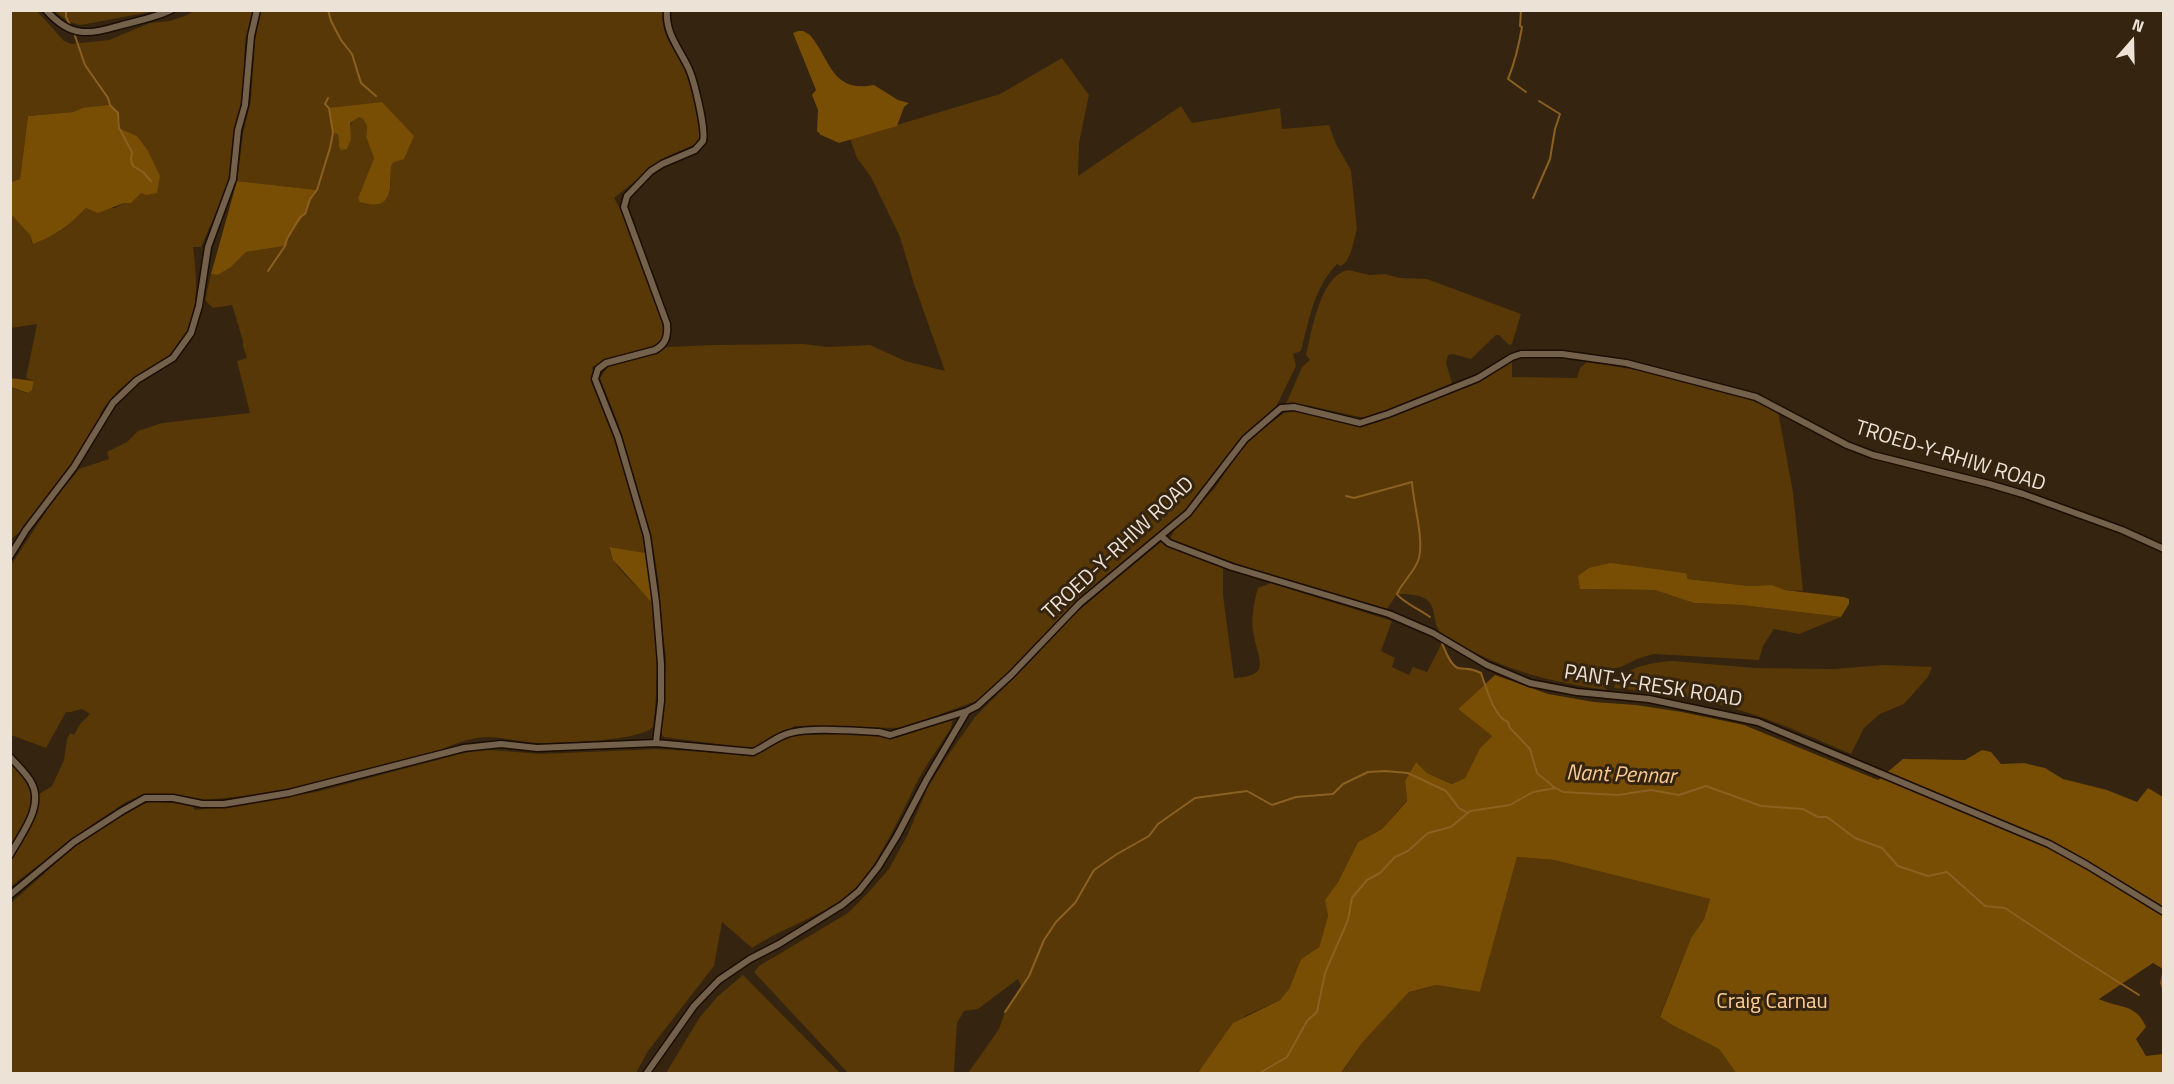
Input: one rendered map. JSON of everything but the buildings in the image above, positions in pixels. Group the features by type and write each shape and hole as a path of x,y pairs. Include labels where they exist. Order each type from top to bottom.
{"street":[{"path":"46,10 66,27 82,33 97,33 171,10"},
{"path":"10,556 26,530 74,467 113,403 137,380 173,358 191,333 199,306 208,247 233,179 238,130 245,105 251,36 257,10"},
{"path":"656,743 661,701 661,664 647,536 618,437 595,379 598,369 606,363 655,350 661,347 667,339 667,324 624,207 627,196 651,171 695,150 703,141 704,128 694,85 689,69 670,34 666,19 667,10"},
{"name":"TROED-Y-RHIW ROAD","path":"646,1074 694,1006 719,980 842,905 859,891 878,867 897,836 967,711 977,706 1011,675 1080,603 1188,513 1245,439 1281,408 1294,406 1360,423 1478,378 1512,357 1542,353 1586,356 1647,367 1756,398 1847,445 1873,455 2011,491 2122,530 2163,549"},
{"name":"PANT-Y-RESK ROAD","path":"1161,536 1169,543 1232,567 1389,614 1433,633 1487,665 1530,683 1577,692 1649,699 1758,722 2049,844 2163,912"},
{"path":"10,895 74,842 145,798 173,798 202,804 224,804 319,786 464,748 501,744 537,748 656,743 753,752 789,733 879,732 890,735 967,711"},
{"path":"10,757 31,783 36,800 34,810 10,855"}],"shaded area":[{"path":"11,11 37,11 64,41 71,44 109,40 150,23 170,21 194,11 253,11 245,41 243,95 234,135 233,162 229,182 201,247 193,247 196,277 195,307 186,335 167,358 127,383 112,397 100,414 102,415 75,461 20,532 11,539 10,387 27,393 32,389 34,381 26,378 37,324 11,328 11,213 30,235 32,243 40,241 62,230 86,208 115,208 124,203 152,161 137,136 119,128 120,120 82,108 73,112 28,116 20,179 11,182"},
{"path":"54,11 155,11 81,25 69,22"},
{"path":"261,11 663,11 664,30 684,66 701,135 698,143 666,157 614,198 628,226 653,289 664,338 659,344 592,367 596,385 614,431 645,537 646,553 609,548 615,563 651,602 654,610 657,662 653,727 633,735 583,742 541,743 493,737 474,739 438,751 272,793 205,800 159,794 140,796 126,802 93,824 11,886 11,863 36,813 39,794 52,786 64,760 70,733 74,735 80,724 90,714 82,709 66,712 46,748 11,735 11,565 51,504 79,469 109,459 107,452 127,442 138,431 162,423 250,413 237,361 247,358 232,305 213,308 205,300 211,274 218,275 231,267 246,252 285,246 291,232 307,210 316,190 237,181 243,134 251,100 255,40","holes":["382,102 394,162 391,166 391,185 358,198 374,158 366,137 367,126 363,119 359,117 354,119 339,146 338,134 333,132 333,126"]},
{"path":"1062,58 1089,95 1079,143 1078,176 1181,106 1192,123 1280,108 1282,129 1329,125 1336,144 1351,170 1357,229 1346,262 1341,266 1337,264 1323,283 1310,316 1301,351 1293,354 1296,366 1274,411 1242,437 1203,492 1184,512 1078,603 984,698 903,728 795,726 754,749 664,737 661,734 666,657 654,552 619,426 600,378 608,367 668,347 715,345 804,344 827,347 870,345 905,361 945,371 900,237 871,177 857,158 850,139 1000,94"},
{"path":"1349,270 1369,275 1385,274 1400,278 1427,279 1521,314 1512,344 1509,345 1499,335 1496,335 1471,359 1453,354 1448,355 1446,363 1452,383 1364,418 1306,405 1286,404 1302,367 1310,360 1306,355 1324,293 1339,274"},
{"path":"1512,361 1512,377 1577,378 1580,368 1587,362 1708,386 1778,411 1793,492 1803,591 1785,590 1772,585 1749,586 1688,579 1686,573 1644,568 1580,589 1655,590 1694,603 1741,605 1841,617 1799,634 1774,629 1763,646 1759,660 1654,654 1637,659 1621,667 1602,671 1606,690 1520,671 1453,643 1439,631 1433,609 1424,598 1397,594 1387,609 1251,569 1170,539 1174,531 1215,488 1252,437 1284,413 1296,411 1360,427 1464,388"},
{"path":"1161,542 1223,567 1223,595 1234,678 1246,677 1259,670 1260,664 1252,626 1253,610 1258,588 1271,583 1392,621 1381,651 1395,658 1392,667 1409,675 1413,667 1427,672 1442,643 1455,666 1481,673 1485,684 1458,709 1492,736 1480,748 1465,778 1453,784 1427,773 1416,762 1405,781 1407,800 1382,829 1358,842 1338,882 1326,899 1328,916 1319,947 1301,959 1289,989 1280,1000 1245,1016 1197,1073 968,1073 999,1029 1005,1012 1021,986 1018,979 978,1009 964,1011 957,1023 954,1073 848,1073 754,972 759,966 848,913 866,895 889,869 907,836 928,787 975,717 1031,661 1066,621"},
{"path":"1673,661 1755,668 1833,669 1884,665 1932,667 1928,677 1904,704 1880,714 1864,728 1851,754 1777,723 1718,704 1614,688 1617,678 1630,670"},
{"path":"953,718 951,728 923,771 887,842 861,882 852,892 829,908 752,948 722,922 714,966 648,1051 636,1073 11,1073 10,904 74,847 137,806 152,801 192,805 195,810 260,802 316,792 479,749 541,754 656,749 755,755 790,735 878,734 896,738"},
{"path":"11,763 27,782 32,796 26,819 11,846"},
{"path":"1517,857 1554,860 1710,899 1704,919 1691,938 1660,1016 1674,1026 1719,1049 1736,1073 1341,1074 1362,1043 1409,992 1436,985 1480,992"},
{"path":"743,975 840,1073 666,1073 700,1017 718,996"}],"green space":[{"path":"798,31 810,35 840,79 860,86 874,85 898,100 909,103 904,107 897,126 839,143 821,135 817,131 818,110 812,95 816,90 793,33"},
{"path":"382,102 414,136 404,159 394,162 391,166 388,197 379,204 371,204 360,202 358,198 374,158 366,137 367,126 359,117 350,123 351,139 347,149 341,150 338,134 333,133 329,108"},
{"path":"110,105 118,113 119,128 137,136 148,151 160,176 157,193 146,195 141,193 131,203 124,203 98,213 86,208 62,229 33,244 30,235 10,213 11,182 20,179 28,116 73,112 82,108"},
{"path":"237,181 317,190 285,246 246,252 231,267 218,275 211,274"},
{"path":"10,378 34,381 32,390 28,393 11,387"},
{"path":"609,547 646,553 653,604 613,560"},
{"path":"1610,563 1686,573 1688,579 1749,586 1772,585 1785,590 1844,597 1849,599 1849,604 1841,617 1741,605 1694,603 1655,590 1580,589 1578,576 1589,568"},
{"name":"Craig Carnau","path":"1495,675 1548,694 1594,702 1682,712 1744,725 1878,780 1903,759 1965,760 1982,750 1991,752 2001,764 2024,763 2045,768 2063,779 2107,790 2137,802 2148,788 2163,797 2163,969 2153,963 2099,999 2132,1010 2142,1019 2146,1027 2136,1039 2146,1056 2163,1054 2163,1073 1736,1073 1719,1049 1660,1017 1691,938 1704,919 1710,899 1554,860 1517,857 1480,992 1436,985 1409,992 1362,1043 1341,1073 1197,1074 1233,1023 1280,1000 1289,989 1301,959 1319,947 1328,916 1325,900 1338,882 1358,842 1382,829 1407,801 1405,781 1416,762 1427,773 1452,784 1465,778 1480,748 1492,736 1458,709"},
{"path":"2163,969 2163,992 2160,983"}],"waterway":[{"path":"66,10 66,17 71,27"},
{"path":"328,10 341,40 352,54 361,83 376,96"},
{"path":"1521,10 1521,34 1508,79 1526,92"},
{"path":"74,33 85,65 108,98 110,105 118,113 119,128 132,152 133,166 151,181"},
{"path":"268,271 285,246 300,217 305,214 310,199 317,190 333,133 329,108 325,104 328,98"},
{"path":"1533,198 1550,159 1560,114 1539,101"},
{"path":"1346,496 1354,498 1412,482 1419,530 1419,558 1397,594 1430,617"},
{"path":"1442,643 1455,666 1481,673 1491,701 1499,714 1530,749 1537,773 1554,787"},
{"path":"1005,1012 1029,976 1044,940 1056,922 1075,903 1094,870 1149,836 1158,824 1195,798 1247,791 1272,805 1296,797 1333,794 1343,784 1368,772 1385,771 1408,773 1446,791 1459,808 1468,813"},
{"name":"Nant Pennar","path":"1258,1074 1287,1057 1307,1021 1317,1012 1325,973 1348,920 1352,898 1367,880 1380,873 1395,857 1408,851 1428,833 1451,827 1470,811 1510,805 1533,792 1556,788 1563,792 1618,795 1651,790 1679,795 1706,786 1761,806 1803,809 1818,817 1827,817 1855,838 1882,848 1898,866 1928,876 1947,872 1985,906 2005,908 2139,995"}]}
